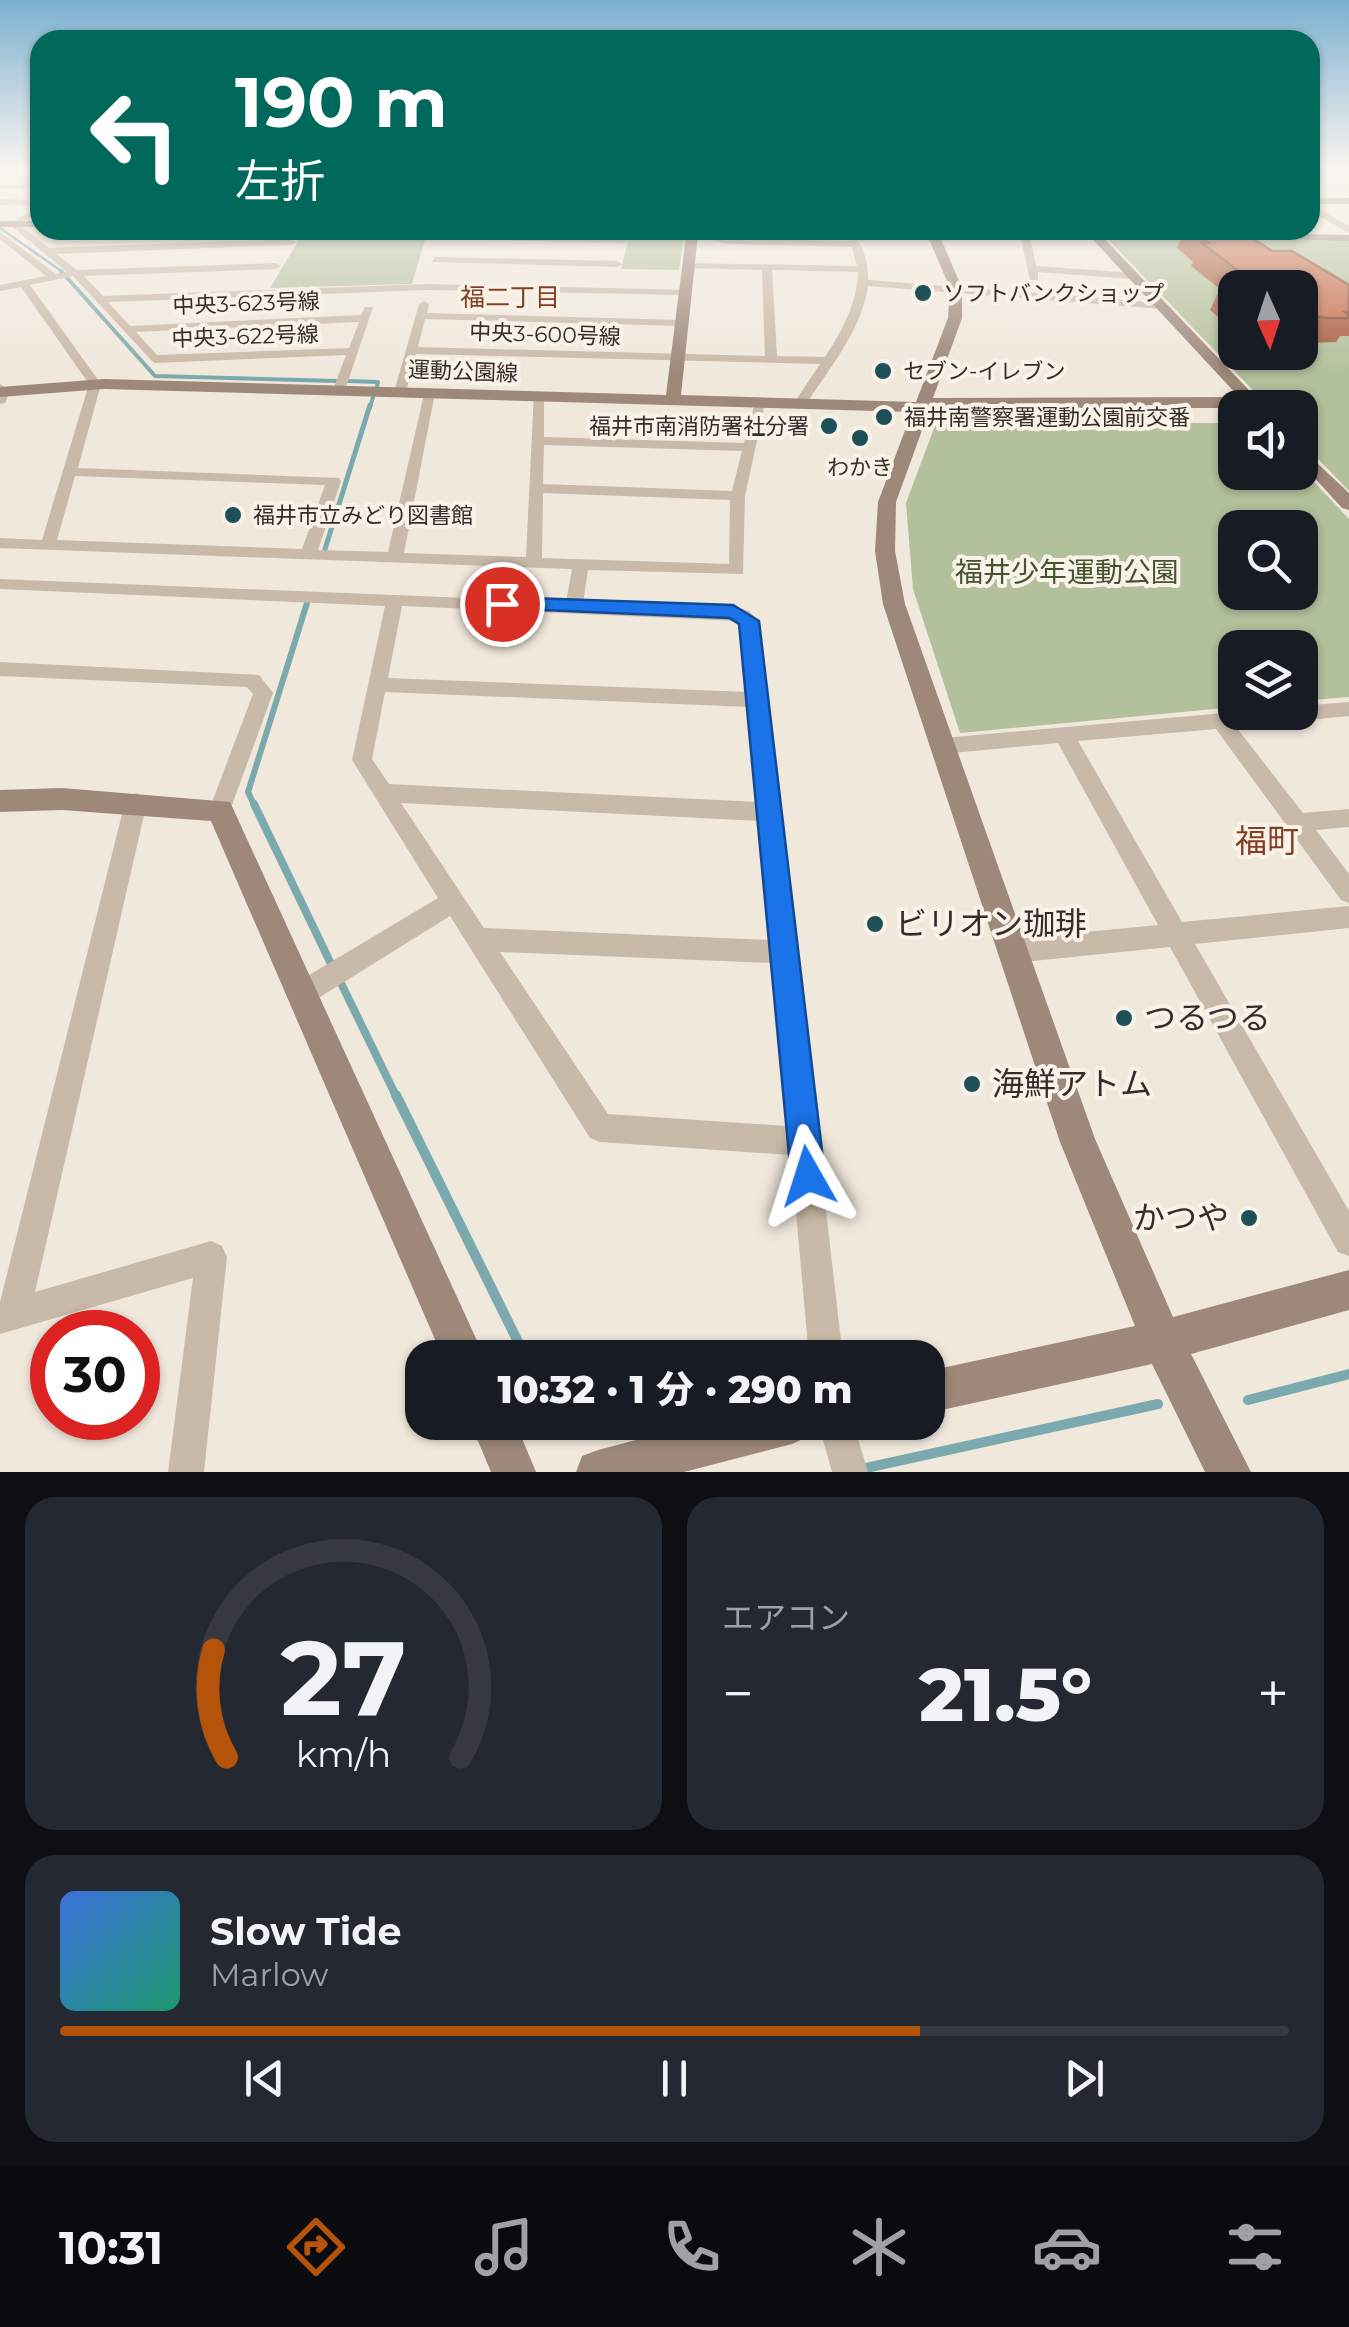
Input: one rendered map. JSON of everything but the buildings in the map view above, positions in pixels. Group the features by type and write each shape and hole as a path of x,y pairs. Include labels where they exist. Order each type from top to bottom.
{"street":[{"path":"3,237 64,275"},
{"path":"1322,237 1349,238"},
{"name":"中央3-622号線","path":"30,240 47,251 64,275 102,299 154,359 353,352"},
{"path":"140,247 147,240"},
{"path":"400,392 441,240"},
{"path":"610,290 624,240"},
{"path":"673,400 691,240"},
{"path":"729,240 858,244"},
{"path":"800,403 853,320 865,283 855,240"},
{"path":"935,240 956,288 951,332 891,482 885,551 894,604 1078,1142 1162,1341 1229,1472"},
{"path":"1026,240 1038,295"},
{"path":"1099,240 1242,390"},
{"path":"47,251 291,242"},
{"path":"260,292 291,242"},
{"path":"436,260 617,264"},
{"path":"688,265 864,269"},
{"path":"0,288 64,275 276,266"},
{"path":"766,266 771,360"},
{"path":"1033,268 1133,276"},
{"path":"865,283 1162,306"},
{"path":"22,284 95,384 48,545"},
{"path":"102,299 428,287 685,292"},
{"path":"339,390 376,288"},
{"path":"421,316 681,323"},
{"name":"中央3-623号線","path":"128,330 366,318"},
{"name":"中央3-600号線","path":"412,350 826,361"},
{"name":"運動公園線","path":"1,393 95,384 924,407"},
{"path":"395,558 430,393"},
{"path":"534,563 538,396"},
{"path":"0,543 738,570 738,496 761,402"},
{"path":"924,407 934,402 1218,405"},
{"path":"924,407 932,413 1218,414"},
{"path":"537,441 750,446"},
{"path":"1318,471 1349,504"},
{"path":"69,472 334,481 308,554"},
{"path":"536,488 738,496"},
{"path":"574,606 581,564"},
{"path":"0,584 744,615 749,621 760,700 824,1340"},
{"path":"395,600 362,760 600,1128 804,1141"},
{"path":"0,669 252,680 263,693 220,810 312,988 457,1340"},
{"path":"378,685 760,700"},
{"path":"1318,712 1349,709"},
{"path":"943,746 1218,720"},
{"path":"1228,730 1349,892"},
{"path":"1064,735 1349,1241"},
{"path":"384,793 771,812"},
{"path":"0,802 136,802 220,810"},
{"path":"7,1316 136,802"},
{"path":"1297,824 1349,818"},
{"path":"312,988 452,902"},
{"path":"1013,950 1349,917"},
{"path":"478,939 785,952"},
{"path":"7,1316 211,1257 186,1472"},
{"path":"945,1388 1162,1341 1349,1290"},
{"path":"500,1440 514,1472"},
{"path":"598,1472 722,1440"}],"green space":[{"path":"299,240 425,240 412,284 270,288"},
{"path":"628,240 684,240 679,270 621,269"},
{"path":"1109,240 1349,240 1349,491 1318,459 1318,390 1253,390 1233,370 1318,370 1318,270 1218,270 1218,354"},
{"name":"福井少年運動公園","path":"936,423 1218,423 1218,490 1318,490 1318,486 1349,519 1349,697 1318,700 1318,630 1218,630 1218,709 960,733 913,589 906,503"}],"waterway":[{"path":"12,237 64,273"},
{"path":"61,271 155,376 336,381"},
{"path":"348,381 378,382 377,386"},
{"path":"370,408 373,397"},
{"path":"325,549 370,405"},
{"path":"255,807 248,792 307,603"},
{"path":"254,804 333,968"},
{"path":"339,979 397,1098"},
{"path":"396,1095 517,1340"},
{"path":"1248,1400 1349,1374"},
{"path":"848,1472 1158,1404"}],"place":[{"name":"ソフトバンクショップ","path":"923,293"},
{"name":"セブン-イレブン","path":"883,371"},
{"name":"福井南警察署運動公園前交番","path":"884,417"},
{"name":"福井市南消防署社分署","path":"829,426"},
{"name":"わかき","path":"860,438"},
{"name":"福井市立みどり図書館","path":"233,515"},
{"name":"ビリオン珈琲","path":"875,924"},
{"name":"つるつる","path":"1124,1018"},
{"name":"海鮮アトム","path":"972,1084"},
{"name":"かつや","path":"1249,1218"}],"district":[{"name":"福二丁目","path":"510,297"},
{"name":"福町","path":"1267,841"}],"route":[{"path":"502,604 733,612 749,621 808,1176"}]}
